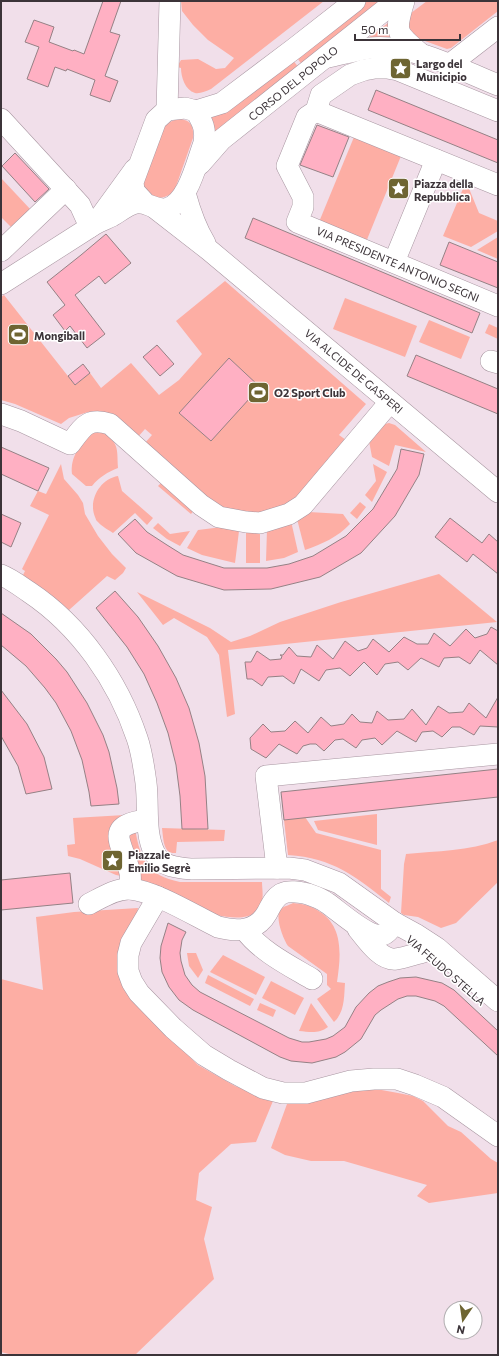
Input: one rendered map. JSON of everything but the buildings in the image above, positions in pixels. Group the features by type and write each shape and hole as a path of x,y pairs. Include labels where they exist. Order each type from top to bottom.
{"street":[{"path":"167,110 170,1"},
{"path":"93,225 125,185 139,164 156,120 167,110 185,108 196,111 222,103 355,1"},
{"name":"CORSO DEL POPOLO","path":"194,170 221,140 396,1"},
{"path":"404,1 398,25 400,34 421,54"},
{"path":"450,65 498,27"},
{"path":"325,57 370,48 389,48 421,54 498,85"},
{"path":"498,111 398,70 387,68 364,70 350,75 321,96 316,111 498,185"},
{"path":"1,284 93,225 134,203 165,208 172,206 180,200 185,193 204,143 205,135 203,124 196,111"},
{"name":"VIA PRESIDENTE ANTONIO SEGNI","path":"316,111 307,117 287,166 302,197 303,207 297,222 498,306"},
{"path":"1,119 80,205 93,225"},
{"path":"394,262 436,160"},
{"name":"VIA ALCIDE DE GASPERI","path":"139,164 133,182 134,191 149,205 209,250 498,492"},
{"path":"1,251 66,189"},
{"path":"185,193 196,229 209,250"},
{"path":"1,414 70,444 86,424 92,422 102,422 110,424 201,505 219,517 246,522 260,522 289,514 303,505 390,402"},
{"name":"VIA FEUDO STELLA","path":"1,575 44,603 77,634 104,669 123,702 138,739 146,784 147,820 151,845 155,856 164,863 176,868 277,868 305,870 339,883 395,923 437,948 498,1001"},
{"path":"277,868 266,776 498,754"},
{"path":"130,889 130,874 119,842 120,832 125,825 147,820"},
{"path":"89,904 106,895 121,890 130,889 158,897 218,927 229,930 245,930 259,923 273,901 282,893 295,891 311,895 326,902 353,923 374,935 383,935 389,931 395,923"},
{"path":"158,897 131,943 128,955 128,971 132,982 139,993 173,1028 204,1055 263,1088 282,1093 306,1093 351,1082 374,1079 397,1079 443,1097 498,1136"},
{"path":"353,923 372,947 386,958 395,959 423,952"},
{"name":"VIA FEUDO STELLA","path":"395,923 423,952 437,962 498,1016"},
{"path":"245,930 274,956 312,979"}],"shaded area":[{"path":"181,1 324,1 211,89 195,93 186,86 181,68 177,67 181,60 198,59 216,69 225,68 234,58 208,40 193,25 182,11"},
{"path":"367,1 384,1 302,65 296,56"},
{"path":"427,1 498,1 498,11 451,48 447,49 414,37 409,32 407,16"},
{"path":"388,23 388,29 393,40 368,38"},
{"path":"292,59 299,68 215,139 209,116"},
{"path":"177,119 185,120 192,126 193,138 174,192 164,197 154,198 144,188 144,181 165,126"},
{"path":"354,137 401,156 366,242 319,222"},
{"path":"1,178 31,210 12,228 1,217"},
{"path":"465,184 468,186 479,213 498,221 498,231 471,247 443,236"},
{"path":"498,237 498,259 477,250"},
{"name":"O2 Sport Club","path":"225,281 366,404 339,435 346,440 295,501 259,516 217,508 144,444 152,435 145,429 137,438 109,415 98,411 88,412 69,418 61,424 15,404 1,400 1,297 4,295 75,385 90,373 101,388 131,363 159,395 179,380 202,354 176,321"},
{"path":"345,298 417,326 405,357 333,329"},
{"path":"429,320 470,337 461,359 419,342"},
{"path":"489,324 498,328 498,339 485,333"},
{"path":"389,423 395,425 426,452 395,445 389,466 372,457 369,441 381,425"},
{"path":"103,430 115,443 118,468 104,475 92,486 86,486 72,474 74,457 89,432"},
{"path":"61,464 64,479 83,503 85,514 98,536 112,554 126,568 115,580 107,576 69,610 23,575 25,571 22,569 49,515 30,506 38,491 46,494"},
{"path":"373,464 387,472 372,502 365,495 376,481"},
{"path":"118,476 122,491 153,518 147,525 135,513 113,533 96,521 93,504 94,497 101,486 106,481"},
{"path":"162,482 195,509 191,514 158,486"},
{"path":"360,502 366,507 357,519 350,513"},
{"path":"309,512 343,514 350,524 329,540 305,550 297,519"},
{"path":"291,521 298,552 284,558 266,561 267,530"},
{"path":"158,523 170,534 190,531 180,546 167,539 153,528"},
{"path":"222,527 239,531 235,563 202,555 187,548 198,530"},
{"path":"246,531 260,531 260,563 246,563"},
{"path":"439,574 497,622 228,650 235,714 227,717 219,655 207,637 174,618 163,625 137,592 210,628 231,642 250,636 280,622 341,602"},
{"path":"377,814 377,845 318,830 314,821"},
{"path":"125,815 117,823 121,876 80,859 68,856 67,845 75,844 73,818"},
{"path":"305,817 316,833 381,850 381,889 391,897 389,903 354,877 331,864 304,857 288,855 284,820"},
{"path":"162,828 225,830 224,841 177,842 176,853 171,853 167,850 164,844"},
{"path":"135,829 140,850 147,865 153,871 169,879 180,882 262,882 263,893 258,910 248,916 235,918 217,915 145,884 139,877 126,834"},
{"path":"498,840 498,882 456,923 441,928 418,917 404,915 401,913 406,854 464,848 487,844"},
{"path":"293,903 311,907 326,916 336,932 340,951 337,982 345,983 342,1009 338,1018 334,1022 317,999 331,989 327,985 327,974 288,946 282,933 278,916 279,912 282,908"},
{"path":"138,908 135,924 124,949 174,1041 198,1065 235,1086 273,1101 256,1142 231,1144 199,1173 196,1200 212,1207 204,1239 214,1279 135,1355 13,1355 1,1352 1,979 43,990 36,917 74,912"},
{"path":"187,953 196,953 203,970 198,978 189,966"},
{"path":"223,955 265,977 256,995 210,972"},
{"path":"208,975 254,999 250,1006 205,983"},
{"path":"271,981 304,998 295,1015 262,998"},
{"path":"260,1003 276,1010 273,1017 257,1010"},
{"path":"311,1003 328,1027 318,1032 299,1031"},
{"path":"361,1088 376,1089 413,1096 423,1101 448,1126 461,1132 491,1159 498,1163 498,1193 429,1203 417,1196 427,1185 344,1161 311,1161 285,1155 271,1148 287,1104 328,1097"}],"place":[{"name":"Largo del Municipio","path":"401,69"},
{"name":"Piazza della Repubblica","path":"398,189"},
{"name":"Mongiball","path":"18,335"},
{"name":"O2 Sport Club","path":"258,392"},
{"name":"Piazzale Emilio Segrè","path":"112,860"}]}
